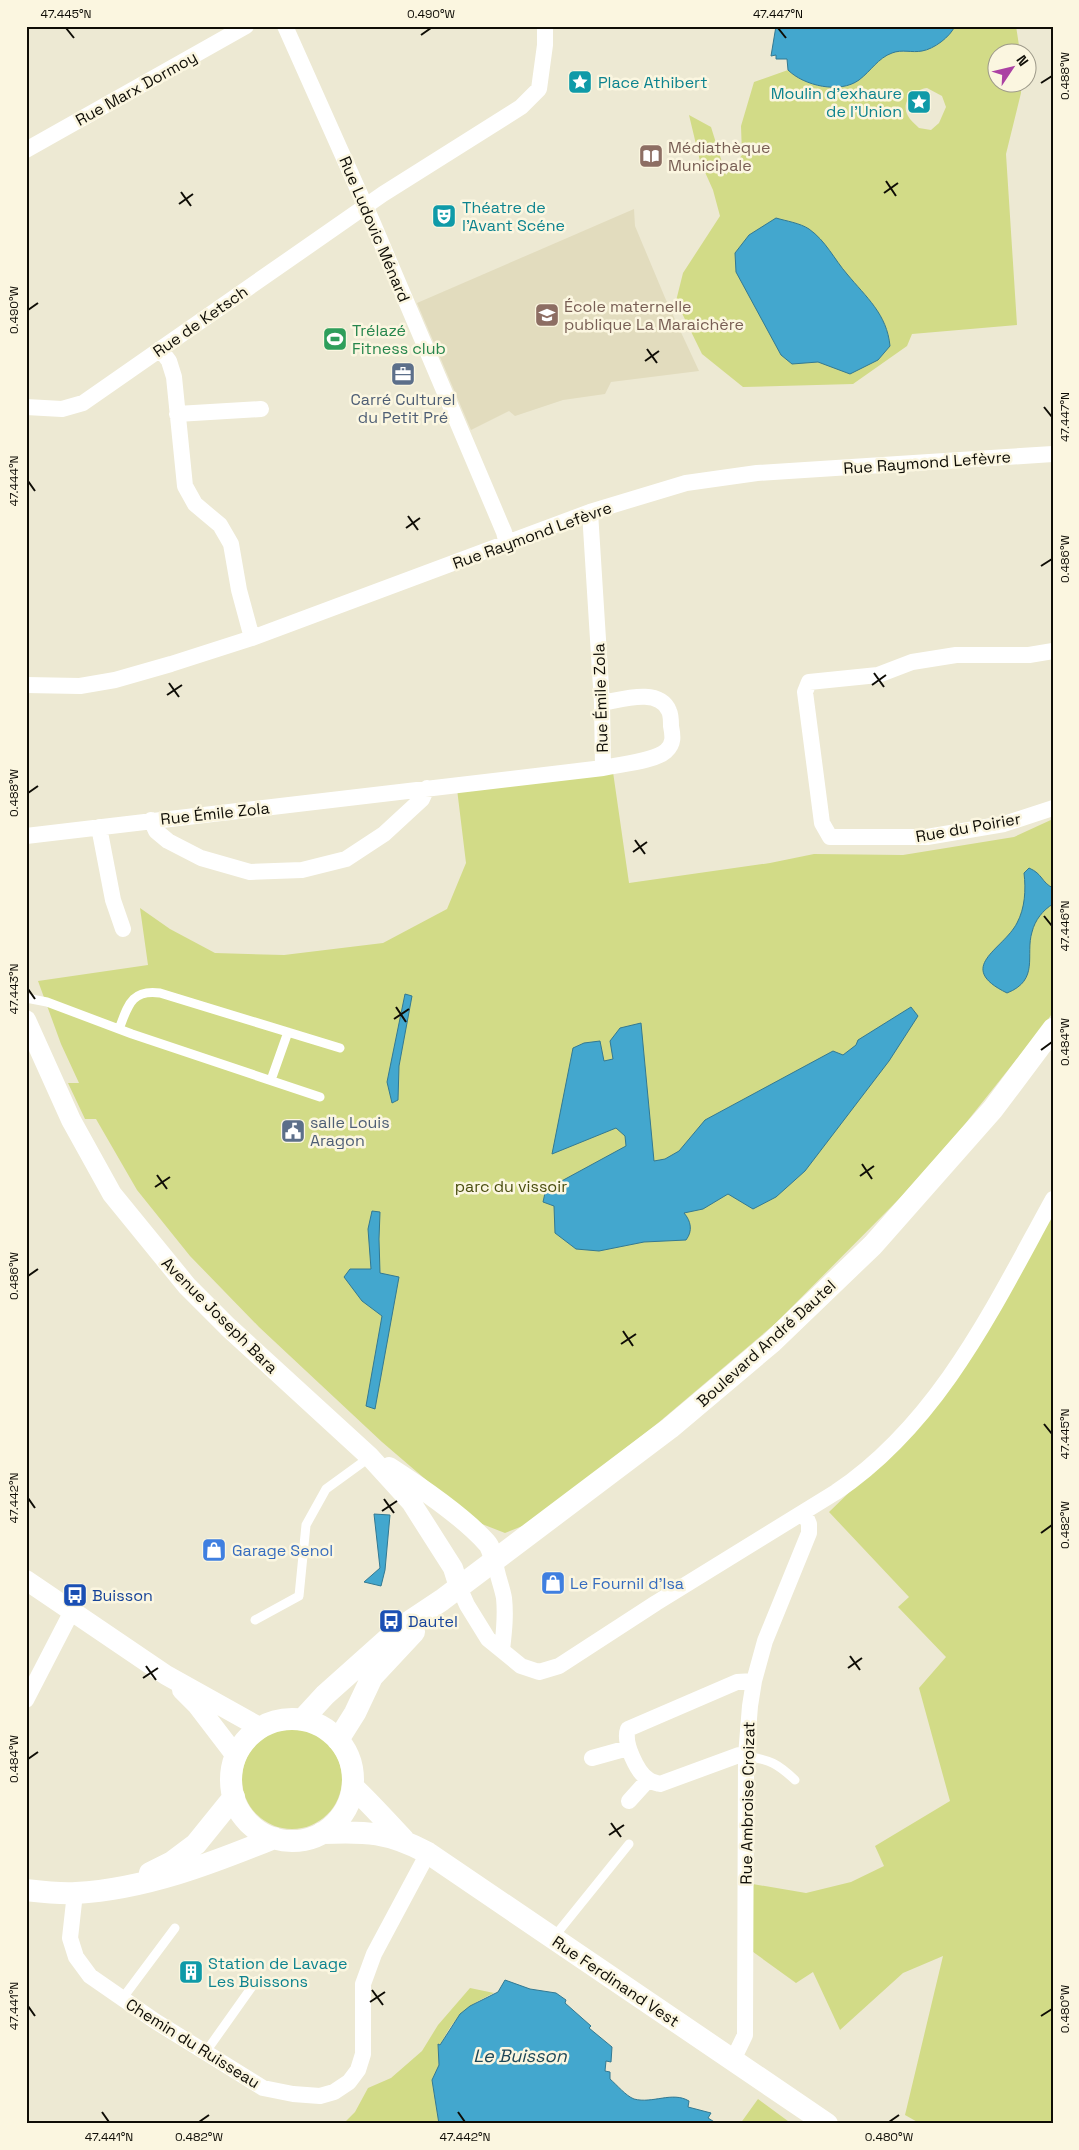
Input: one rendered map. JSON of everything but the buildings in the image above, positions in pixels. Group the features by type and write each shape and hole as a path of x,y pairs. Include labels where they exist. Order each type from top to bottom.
{"main road":[{"name":"Boulevard André Dautel","path":"302,1720 325,1695 400,1628 459,1587 670,1428 792,1323 874,1245 993,1109 1053,1029"},
{"name":"Boulevard André Dautel","path":"338,1740 355,1713 372,1677 414,1632 432,1607"},
{"path":"281,1720 302,1720 322,1727 338,1740 346,1752 351,1765 353,1787 350,1801 343,1814 334,1824 322,1833 302,1840 288,1841 260,1832 249,1823 240,1811 234,1797 232,1777 236,1756 246,1740 261,1728 281,1720"},
{"path":"353,1787 374,1806 404,1840"},
{"path":"118,1888 172,1862 196,1844 234,1797"},
{"path":"322,1833 358,1832 386,1835 404,1840"},
{"path":"26,1890 75,1893 118,1888 170,1877 274,1838"},
{"name":"Rue Ferdinand Vest","path":"404,1840 428,1852 827,2124"}],"street":[{"name":"Rue Marx Dormoy","path":"26,150 246,26"},
{"name":"Rue Ludovic Ménard","path":"285,26 365,207 508,544"},
{"name":"Rue de Ketsch","path":"26,407 62,409 83,403 365,207 521,107 539,88 545,45 545,26"},
{"path":"160,349 172,368 186,486 195,504 220,525 231,544 239,590 252,638"},
{"path":"177,414 262,409"},
{"name":"Rue Raymond Lefèvre","path":"26,685 80,686 115,680 252,638 590,512 686,483 757,473 1053,454"},
{"name":"Rue Émile Zola","path":"26,836 603,768 602,703 590,512"},
{"name":"Rue du Poirier","path":"1053,651 1029,655 956,655 912,662 878,675 809,682 805,692 822,823 830,837 927,837 1004,824 1053,808"},
{"path":"602,703 650,696 659,699 669,711 673,737 671,745 666,752 656,758 603,768"},
{"name":"Rue Émile Zola","path":"151,820 156,831 168,841 201,858 250,872 302,870 346,859 384,834 422,800 427,788"},
{"path":"99,827 113,900 123,929"},
{"name":"Avenue Joseph Bara","path":"26,1020 71,1120 112,1194 158,1253 194,1293 228,1327 370,1457 411,1502 453,1568 459,1587"},
{"path":"459,1587 467,1606 488,1639 521,1666 538,1672 559,1666 662,1599 857,1478 939,1393 979,1334 1053,1199"},
{"name":"Avenue Joseph Bara","path":"370,1457 383,1463 420,1487 462,1521 488,1544 495,1560"},
{"name":"Rue Ambroise Croizat","path":"733,2060 745,2035 746,1756 754,1681 765,1641 806,1543 809,1524 804,1512"},
{"path":"495,1560 503,1596 505,1622 502,1650"},
{"path":"26,1580 166,1675 261,1728"},
{"path":"26,1700 72,1612"},
{"path":"166,1675 197,1705 236,1756"},
{"path":"746,1756 739,1755 660,1784 648,1780 628,1748 626,1736 628,1729 737,1682 754,1681"},
{"path":"592,1758 628,1748"},
{"path":"629,1801 648,1780"},
{"name":"Chemin du Ruisseau","path":"75,1893 70,1938 76,1957 90,1976 205,2053 263,2088 293,2094 320,2096 334,2092 349,2082 358,2070 363,2054 363,1984 374,1954 428,1852"}],"lane":[{"path":"119,1030 134,998 146,991 340,1048"},
{"path":"26,998 47,1002 119,1030 320,1097"},
{"path":"271,1080 288,1032"},
{"path":"255,1620 299,1596 306,1525 326,1489 370,1457"},
{"path":"746,1756 768,1759 779,1764 795,1780"},
{"path":"554,1938 629,1844"},
{"path":"122,1998 174,1928"},
{"path":"205,2053 256,1981"}],"shaded area":[{"name":"École maternelle publique La Maraichère","path":"634,209 635,226 666,300 699,371 611,382 605,394 563,400 515,416 509,411 471,430 417,303"}],"green space":[{"path":"955,26 1016,26 1018,42 986,42 986,92 1021,92 1006,154 1017,325 912,334 907,346 853,384 743,387 702,354 676,301 683,273 720,216 713,190 700,161 689,115 711,127 726,175 742,155 741,126 754,82 788,70 795,76 812,84 842,87 859,80 887,55 900,51 927,50 941,42","holes":["927,88 942,96 946,107 939,123 931,130 919,128 909,118 906,111 907,101 910,97 917,91"]},
{"name":"parc du vissoir","path":"613,772 629,883 770,863 814,854 903,855 1014,837 1053,819 1053,1012 965,1124 902,1196 776,1323 658,1423 590,1476 525,1525 505,1533 482,1524 452,1502 382,1442 259,1327 190,1256 137,1190 96,1119 85,1119 68,1083 79,1083 61,1044 38,981 148,965 140,908 170,929 215,953 284,955 383,943 447,909 466,863 457,789"},
{"path":"1053,1210 1053,2124 921,2124 905,2115 943,1956 903,1973 840,2030 813,1972 796,1983 749,1949 747,1883 806,1893 851,1882 884,1866 875,1846 950,1801 919,1688 946,1657 898,1607 909,1597 829,1512 923,1421"},
{"path":"292,1729 311,1733 327,1744 338,1760 342,1779 338,1798 327,1814 311,1825 292,1829 273,1825 257,1814 246,1798 242,1779 246,1760 257,1744 273,1733"},
{"path":"470,1988 494,1993 468,2008 450,2027 440,2045 438,2045 439,2065 432,2080 439,2124 343,2124 355,2112 368,2088 391,2078 422,2051 438,2025"},
{"path":"758,2099 792,2124 740,2124"}],"water":[{"path":"776,26 955,26 946,38 932,48 892,53 879,61 859,80 842,87 832,87 812,84 795,76 788,70 787,59 776,59 776,55 771,56"},
{"path":"776,218 801,225 815,234 868,298 885,324 890,346 878,360 850,374 818,362 792,364 781,355 736,272 735,253 749,235"},
{"path":"1029,868 1053,888 1053,904 1040,916 1033,928 1030,941 1028,974 1017,988 1007,993 992,984 984,975 983,967 987,958 1010,933 1020,917 1024,899 1024,873"},
{"path":"405,994 412,996 399,1066 398,1100 392,1103 387,1082"},
{"path":"911,1007 918,1016 889,1061 805,1171 776,1197 753,1209 728,1194 703,1209 684,1213 690,1226 690,1233 686,1240 644,1242 599,1251 576,1249 555,1233 554,1206 543,1202 547,1184 556,1184 626,1146 625,1136 616,1128 552,1154 573,1048 584,1043 600,1041 604,1061 613,1059 610,1041 620,1028 641,1023 654,1161 665,1159 679,1151 705,1120 833,1051 843,1055 856,1045 858,1040"},
{"path":"372,1211 380,1212 380,1273 399,1277 375,1409 366,1406 382,1316 362,1301 344,1277 350,1269 371,1269 368,1229"},
{"path":"374,1514 390,1515 385,1570 381,1586 364,1582 380,1568"},
{"name":"Le Buisson","path":"505,1980 530,1989 556,1993 566,2000 565,2003 591,2026 589,2028 612,2047 611,2062 606,2061 605,2071 610,2072 610,2079 628,2095 634,2099 641,2100 669,2097 683,2098 689,2101 688,2107 711,2113 708,2118 716,2123 439,2124 432,2080 439,2065 438,2044 440,2045 460,2014 470,2006 498,1992"}],"place":[{"name":"Place Athibert","path":"580,82"},
{"name":"Moulin d'exhaure de l'Union","path":"919,102"},
{"name":"Médiathèque Municipale","path":"651,156"},
{"name":"Théatre de l'Avant Scéne","path":"444,216"},
{"name":"École maternelle publique La Maraichère","path":"547,315"},
{"name":"Trélazé Fitness club","path":"335,339"},
{"name":"Carré Culturel du Petit Pré","path":"403,374"},
{"name":"salle Louis Aragon","path":"293,1131"},
{"name":"Garage Senol","path":"214,1550"},
{"name":"Le Fournil d'Isa","path":"553,1583"},
{"name":"Buisson","path":"75,1595"},
{"name":"Dautel","path":"391,1621"},
{"name":"Station de Lavage Les Buissons","path":"191,1972"}]}
